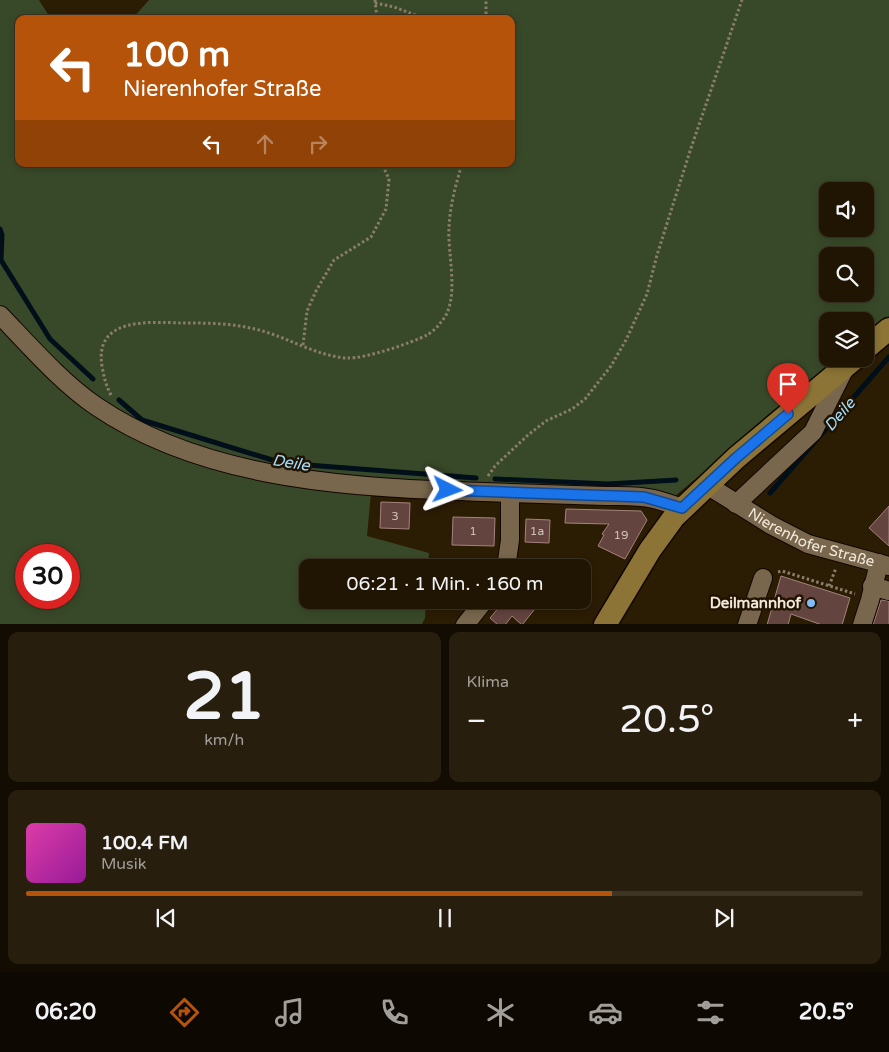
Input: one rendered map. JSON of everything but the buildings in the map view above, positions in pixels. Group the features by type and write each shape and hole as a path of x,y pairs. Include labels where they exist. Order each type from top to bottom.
{"main road":[{"path":"874,342 889,329"},
{"name":"Nierenhofer Straße","path":"605,624 650,550 682,508 844,367"}],"street":[{"path":"0,315 78,393 113,417 136,430 177,448 220,461 321,482 484,492 644,497 682,508"},
{"name":"Nierenhofer Straße","path":"736,504 813,432 847,367"},
{"name":"Nierenhofer Straße","path":"712,480 736,504 808,544 884,564"},
{"path":"507,559 510,540 510,493"},
{"path":"862,624 871,593 884,564"},
{"path":"747,624 763,578"},
{"path":"871,593 889,591"},
{"path":"465,624 478,609"}],"path":[{"path":"486,0 486,15"},
{"path":"484,492 489,474 495,466 528,435 546,421 572,409 585,399 611,366 626,340 647,294 657,255 691,148 742,0"},
{"path":"377,15 375,2 415,15"},
{"path":"303,345 307,311 316,290 334,260 371,237 386,209 389,179 383,167"},
{"path":"113,417 115,404 107,388 104,376 103,342 119,328 130,325 164,323 230,325 250,328 268,332 323,352 349,358 373,354 428,334 443,321 451,304 449,227 453,199 461,167"},
{"path":"763,578 782,571 871,593"}],"green space":[{"path":"0,0 39,0 48,15 15,15 15,167 515,167 515,15 136,15 149,0 889,0 889,317 874,330 874,312 819,312 819,367 829,367 675,496 568,489 371,493 367,536 429,553 429,559 299,559 299,609 426,609 425,618 422,624 0,624"}],"waterway":[{"name":"Deile","path":"0,229 2,235 1,260 50,339 93,379"},
{"name":"Deile","path":"770,493 889,357"},
{"name":"Deile","path":"119,400 142,420 282,463 476,478"},
{"name":"Deile","path":"495,479 608,484 676,480"}],"place":[{"name":"Deilmannhof","path":"811,603"}],"route":[{"path":"448,490 644,497 682,508 736,458 788,414"}]}
